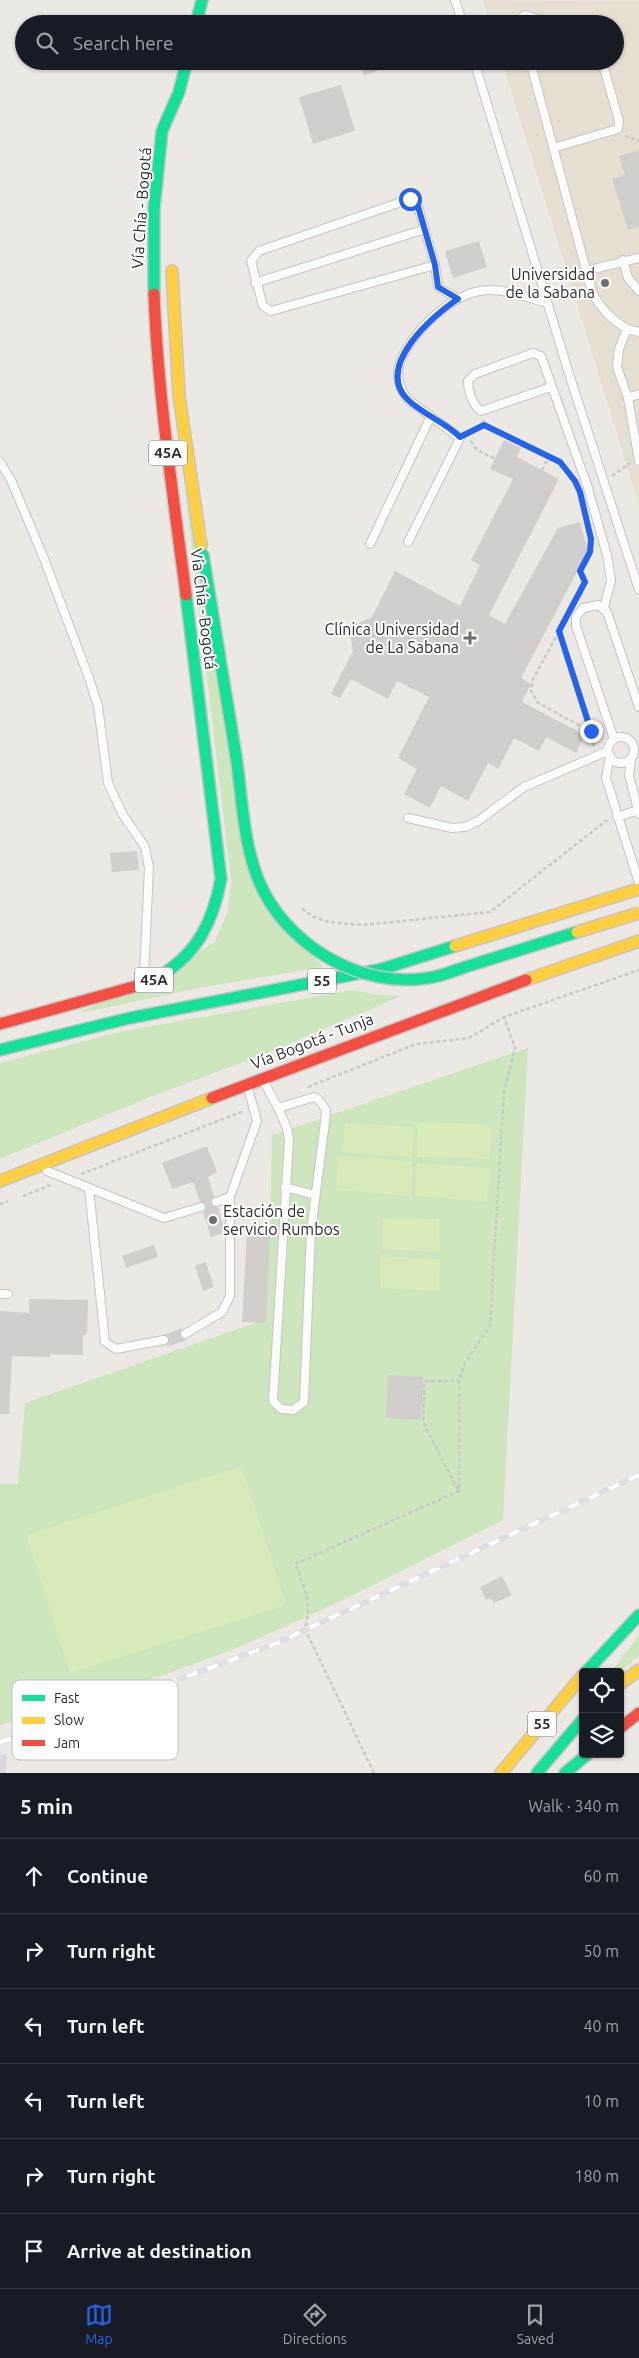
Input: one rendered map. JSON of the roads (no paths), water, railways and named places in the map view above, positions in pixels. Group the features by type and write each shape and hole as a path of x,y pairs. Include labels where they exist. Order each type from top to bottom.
{"main road":[{"path":"198,15 202,0"},
{"name":"Vía Chía - Bogotá","path":"0,1024 144,984 174,968 198,944 209,927 217,906 221,878 156,343 153,277 157,170 162,131 179,92 185,70"},
{"path":"174,136 179,92"},
{"path":"171,258 179,396 200,533 224,648 224,679"},
{"path":"178,353 216,649 224,679 251,857 258,879 274,909 292,930 317,952 338,964 374,976 403,979 430,978 639,913"},
{"name":"55","path":"0,1050 130,1018 382,969 639,889"},
{"name":"Vía Bogotá - Tunja","path":"0,1181 469,998 639,941"},
{"path":"590,1668 639,1615"},
{"path":"624,1681 639,1670"},
{"name":"55","path":"501,1773 579,1680"},
{"path":"624,1725 639,1713"},
{"path":"537,1773 579,1723"},
{"path":"565,1773 583,1758"}],"lane":[{"path":"455,0 460,15"},
{"path":"477,70 547,303 639,590"},
{"path":"532,70 592,292 600,306 612,319 627,329 639,332"},
{"path":"553,148 618,129 619,121 605,70"},
{"path":"435,265 271,311 263,306 250,261 259,250 405,200 417,203 435,265 438,287 458,299"},
{"path":"255,283 425,229"},
{"path":"586,271 624,260 639,258"},
{"path":"624,260 628,278 639,290"},
{"path":"408,542 446,470 460,437 407,399 399,384 398,369 408,348 421,329 458,299 469,293 490,290 547,303"},
{"path":"627,329 616,358 617,367 628,398 639,461"},
{"path":"552,387 481,411 476,406 468,387 471,377 533,353 541,356 588,488 608,555 611,580 604,608 639,707"},
{"path":"628,398 639,394"},
{"path":"370,544 431,416"},
{"path":"0,462 11,480 43,556 89,678 98,706 108,783 123,815 145,847 149,868 144,984"},
{"path":"604,608 593,605 583,608 578,612 575,622 614,739"},
{"path":"618,817 638,812 629,775 634,753 632,744 628,740 619,737 611,742 606,778 618,817 639,883"},
{"path":"609,754 617,762 627,761 634,753"},
{"path":"408,818 452,828 465,827 478,821 524,787 609,754"},
{"path":"262,1078 287,1128 289,1140 273,1401 278,1407 287,1410 297,1409 304,1402 314,1195 321,1167 326,1110 319,1100 314,1097 278,1108"},
{"path":"185,1334 217,1316 229,1301 231,1289 230,1197 257,1121 247,1084"},
{"path":"36,1167 164,1218 201,1207"},
{"path":"285,1187 314,1195"},
{"path":"89,1188 105,1342 116,1349 164,1340"},
{"path":"216,1202 230,1197"}],"railway":[{"path":"177,1680 277,1643 639,1475"},
{"path":"0,1742 12,1738"}],"place":[{"name":"Universidad de la Sabana","path":"605,283"},
{"name":"Clínica Universidad de La Sabana","path":"470,638"},
{"name":"Estación de servicio Rumbos","path":"213,1220"}]}
